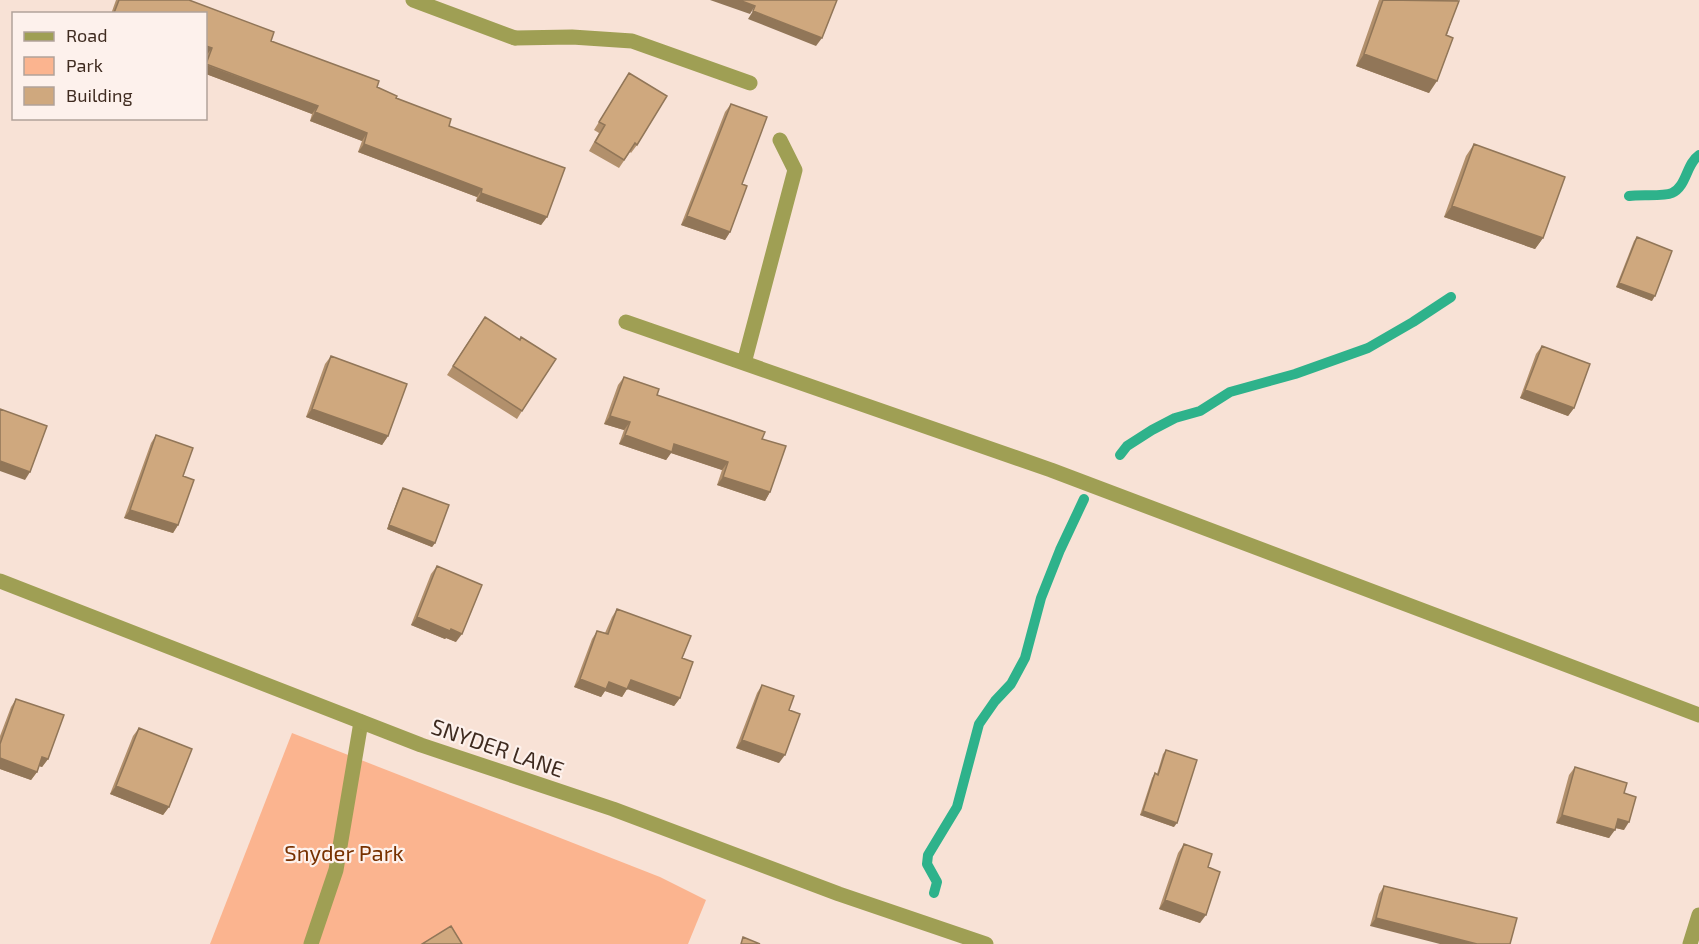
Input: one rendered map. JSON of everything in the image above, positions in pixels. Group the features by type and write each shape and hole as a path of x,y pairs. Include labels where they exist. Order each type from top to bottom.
{"street":[{"path":"413,0 515,38 572,37 632,40 750,83"},
{"path":"744,363 795,170 780,140"},
{"path":"626,322 1051,470 1699,715"},
{"name":"SNYDER LANE","path":"0,581 421,745 635,817 839,894 986,944"},
{"path":"311,944 336,870 361,722"},
{"path":"1690,944 1699,915"}],"green space":[{"name":"Snyder Park","path":"292,733 660,877 706,900 688,944 210,944"}],"building":[{"path":"119,0 189,0 274,32 271,41 379,81 377,87 397,96 396,98 451,119 449,126 565,168 547,217 481,193 482,189 364,144 367,133 315,112 318,106 207,64 212,48 207,46 207,12 114,12"},
{"path":"739,0 837,0 822,38 753,11 755,6"},
{"path":"1383,0 1459,1 1446,35 1453,38 1437,81 1364,54"},
{"path":"629,73 667,96 637,145 635,143 624,160 595,142 605,125 599,122"},
{"path":"731,104 767,117 742,184 747,186 730,232 687,216"},
{"path":"1474,144 1565,177 1543,238 1452,206"},
{"path":"1637,237 1672,251 1655,296 1619,283"},
{"path":"485,317 520,340 521,337 556,359 522,411 453,366"},
{"path":"1542,346 1590,364 1574,408 1525,390"},
{"path":"331,356 407,384 388,436 312,409"},
{"path":"624,377 659,389 657,395 765,432 762,439 786,446 770,492 723,477 728,462 674,444 672,452 625,435 630,422 610,416"},
{"path":"0,409 47,426 30,472 0,461"},
{"path":"156,435 193,448 183,476 194,480 178,525 130,510"},
{"path":"403,488 449,505 435,543 389,525"},
{"path":"437,566 482,585 462,634 417,617"},
{"path":"617,609 691,636 682,658 693,662 680,698 631,680 627,689 609,682 606,689 580,679 597,631 608,634"},
{"path":"762,685 794,696 789,710 800,714 785,755 742,740"},
{"path":"16,699 64,715 48,759 42,757 37,772 0,758 0,744"},
{"path":"139,728 192,749 169,807 116,786"},
{"path":"1166,750 1197,760 1177,823 1143,811 1155,773 1158,775"},
{"path":"1575,767 1627,783 1624,793 1636,797 1629,822 1618,819 1615,830 1562,815"},
{"path":"1184,844 1212,854 1208,867 1220,872 1206,915 1165,900"},
{"path":"1384,886 1517,918 1510,944 1477,944 1376,918"},
{"path":"451,926 462,944 422,944"},
{"path":"743,937 760,944 741,944"}],"waterway":[{"path":"1629,196 1672,193 1681,185 1691,164 1699,155"},
{"path":"1120,455 1127,446 1152,430 1175,418 1200,411 1230,392 1295,374 1368,348 1451,297"},
{"path":"934,893 937,882 927,864 928,855 957,807 979,724 995,701 1011,684 1025,658 1041,598 1084,499"}]}
